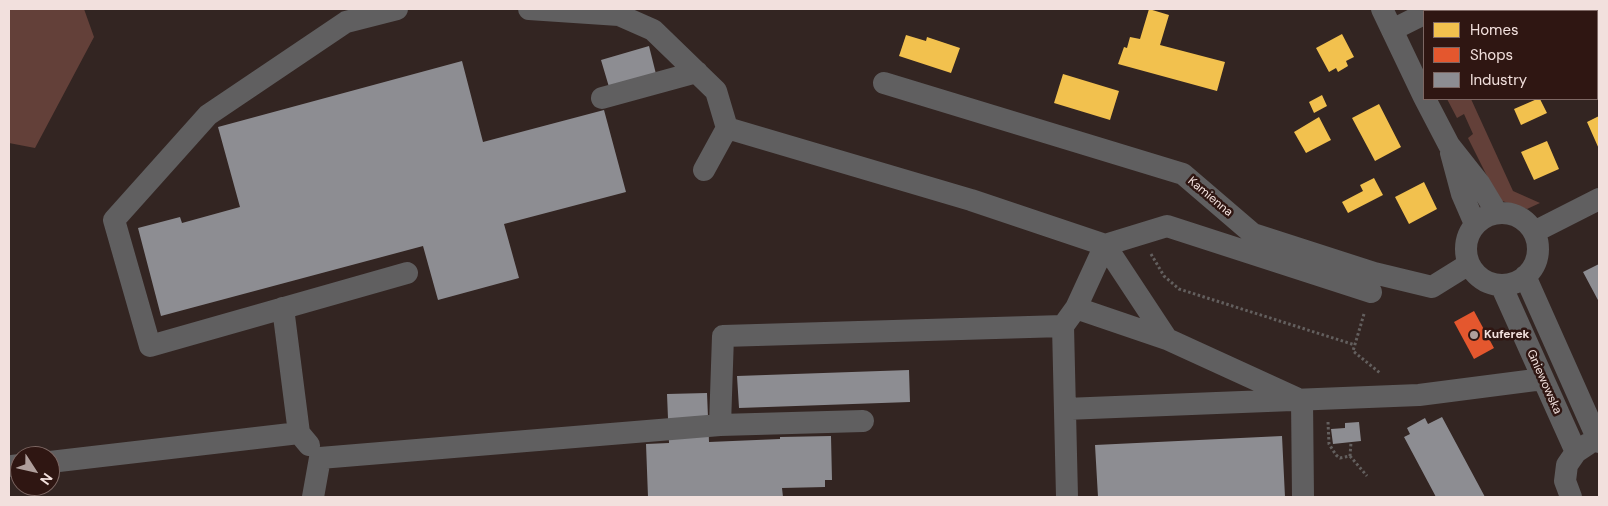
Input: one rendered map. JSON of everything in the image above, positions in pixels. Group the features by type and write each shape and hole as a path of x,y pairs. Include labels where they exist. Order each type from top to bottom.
{"street":[{"path":"397,9 346,22 208,115 114,220 150,346 407,274"},
{"path":"529,9 620,15 653,30 716,91 727,128 704,170"},
{"path":"1382,9 1392,30 1418,68 1423,89"},
{"path":"1392,30 1423,14"},
{"path":"602,98 697,72"},
{"name":"Kamienna","path":"884,83 1183,174 1253,234 1374,273 1432,287 1469,264"},
{"path":"1426,100 1449,145 1479,184 1496,213"},
{"path":"727,128 971,200 1105,245 1167,226 1371,292"},
{"path":"1449,145 1462,194 1475,224"},
{"path":"1534,232 1599,199"},
{"path":"1496,213 1511,214 1525,220 1534,232 1538,243 1533,267 1525,276 1514,283 1488,282 1477,275 1469,264 1466,251 1468,237 1475,224 1485,217 1496,213"},
{"path":"1067,497 1063,326 1076,308 1105,245"},
{"path":"1105,245 1167,339"},
{"name":"Gniewowska","path":"1525,276 1599,442"},
{"name":"Gniewowska","path":"1501,284 1576,452"},
{"path":"283,308 299,433 320,458"},
{"path":"1076,308 1167,339 1302,400"},
{"path":"720,425 723,336 1063,326"},
{"path":"1065,409 1419,395 1543,379"},
{"path":"1302,400 1303,497"},
{"path":"320,458 720,425 863,421"},
{"path":"60,461 299,433"},
{"path":"1570,497 1566,489 1565,473 1567,465 1576,452 1586,445 1599,442"},
{"path":"313,497 320,458"}],"path":[{"path":"1139,234 1164,276 1179,289 1355,345"},
{"path":"1371,292 1353,351 1371,366"},
{"path":"1328,421 1329,444 1340,458 1350,456"},
{"path":"1351,442 1350,456 1366,476"}],"shaded area":[{"path":"9,9 84,9 94,37 35,148 9,143"},
{"path":"1448,100 1471,100 1513,191 1540,203 1527,209 1499,200 1468,138 1473,134 1464,114 1457,118"}],"building: Homes":[{"path":"1149,9 1169,15 1160,45 1225,62 1217,91 1118,64 1124,47 1127,48 1130,37 1140,39"},
{"path":"1484,9 1521,9 1520,10"},
{"path":"1342,34 1354,57 1346,61 1348,66 1338,72 1336,68 1329,72 1316,48"},
{"path":"906,35 926,41 927,37 960,48 951,73 899,56"},
{"path":"1063,74 1119,91 1110,120 1054,103"},
{"path":"1322,95 1327,106 1314,113 1309,102"},
{"path":"1535,100 1540,100 1547,113 1521,125 1514,109"},
{"path":"1379,104 1401,147 1375,161 1352,118"},
{"path":"1599,116 1599,149 1587,122"},
{"path":"1319,117 1331,140 1306,153 1294,132"},
{"path":"1547,141 1559,169 1534,180 1521,152"},
{"path":"1374,178 1383,195 1348,213 1342,202 1363,191 1360,185"},
{"path":"1424,182 1437,209 1409,224 1395,197"}],"building: Shops":[{"name":"Kuferek","path":"1474,311 1494,348 1474,359 1454,322"}],"building: Industry":[{"path":"649,46 656,74 609,87 601,60"},
{"path":"462,61 483,142 604,110 626,192 504,224 519,278 438,300 423,246 161,316 138,228 180,217 182,223 240,207 218,127"},
{"path":"1599,264 1599,302 1583,272"},
{"path":"909,370 910,402 739,408 737,376"},
{"path":"707,393 709,442 780,439 780,437 831,436 832,480 825,480 825,487 782,488 783,497 648,497 646,444 669,443 667,394"},
{"path":"1442,417 1485,497 1436,497 1404,437 1410,434 1407,428 1425,418 1428,424"},
{"path":"1359,422 1361,441 1333,444 1331,429 1345,428 1345,423"},
{"path":"1282,436 1285,497 1098,497 1095,445"}],"place":[{"name":"Kuferek","path":"1474,335"}]}
